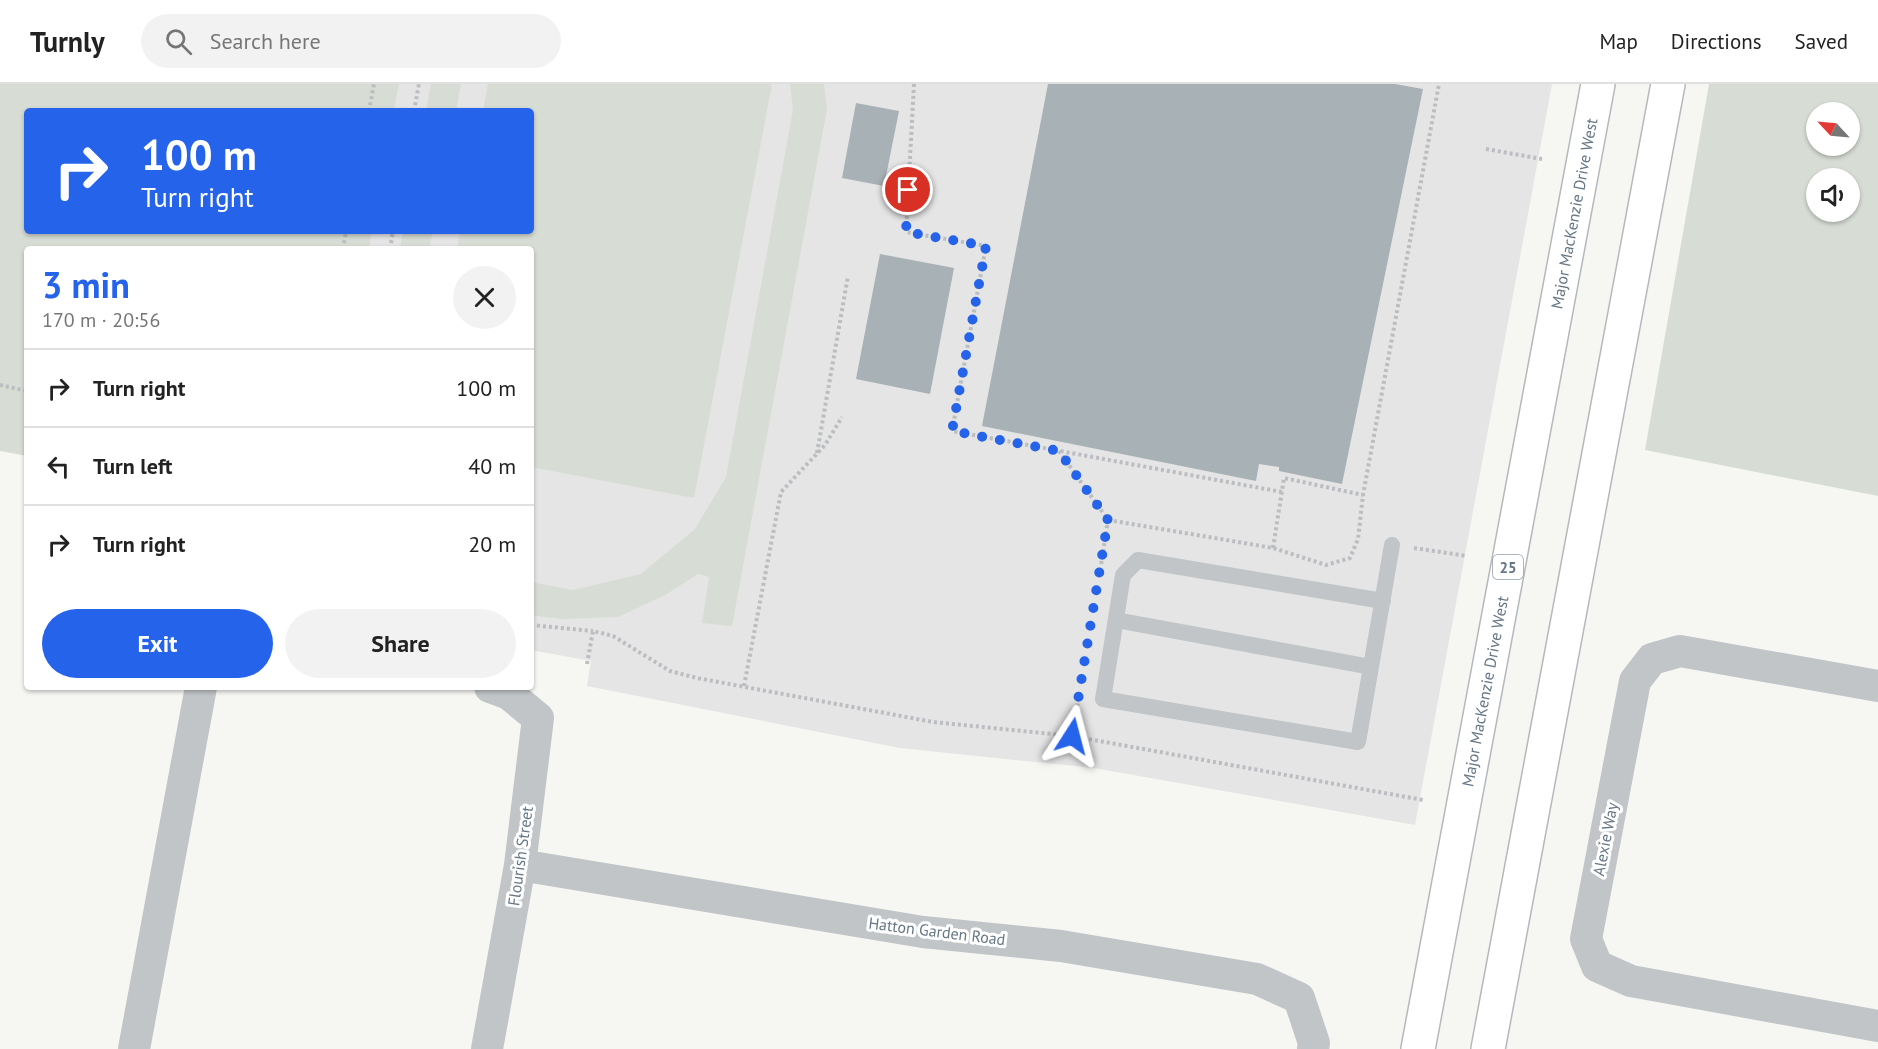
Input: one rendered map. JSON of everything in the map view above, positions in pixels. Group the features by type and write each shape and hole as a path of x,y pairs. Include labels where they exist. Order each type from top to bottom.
{"main road":[{"name":"Major MacKenzie Drive West","path":"1418,1049 1598,84"},
{"path":"1488,1049 1668,84"}],"street":[{"name":"Alexie Way","path":"1878,686 1680,651 1652,659 1635,681 1586,939 1597,966 1631,981 1878,1026"},
{"path":"134,1049 200,690"},
{"name":"Flourish Street","path":"487,1049 520,865 538,718 509,694 498,690"},
{"name":"Hatton Garden Road","path":"520,865 923,932 1061,945 1257,979 1299,998 1314,1043 1313,1049"}],"lane":[{"path":"1383,601 1138,560 1123,575 1103,699 1358,742 1383,601 1392,545"},
{"path":"1116,620 1371,667"}],"path":[{"path":"370,108 374,84"},
{"path":"414,108 418,84"},
{"path":"914,84 906,232 986,246 952,431 1282,492"},
{"path":"1108,520 1274,548 1326,565 1350,558 1359,539 1363,495 1439,84"},
{"path":"1486,149 1542,159"},
{"path":"816,454 848,276"},
{"path":"0,385 24,390"},
{"path":"744,686 781,492 825,445 842,417"},
{"path":"1059,451 1108,520 1101,565"},
{"path":"1274,548 1284,478 1363,495"},
{"path":"1359,539 1365,540"},
{"path":"1414,548 1467,556"},
{"path":"534,625 593,631 613,636 670,671 697,678 933,722 1072,736 1423,800"},
{"path":"587,664 593,631"},
{"path":"1072,736 1080,691"}],"shaded area":[{"path":"0,84 399,84 395,108 24,108 24,234 372,234 370,246 24,246 24,455 0,451"},
{"path":"399,84 1552,84 1415,825 1094,768 900,748 587,686 591,661 534,651 534,246 370,246 372,234 534,234 534,108 395,108"},
{"path":"431,84 461,84 457,108 427,108"},
{"path":"488,84 772,84 694,498 534,468 534,246 458,246 460,234 534,234 534,108 484,108"},
{"path":"790,84 824,84 827,109 732,626 702,623 709,577 698,574 665,595 618,617 561,619 534,615 534,583 573,590 641,574 695,529 726,477 793,110"},
{"path":"1709,84 1878,84 1878,496 1645,450"},
{"path":"402,234 432,234 430,246 400,246"}],"building":[{"path":"1048,84 1395,84 1423,89 1342,484 1279,471 1279,467 1259,464 1256,481 982,426"},
{"path":"856,103 899,111 884,186 842,178"},
{"path":"880,254 954,268 930,394 856,379"}],"route":[{"path":"908,190 906,232 986,246 952,431 1059,451 1108,520 1072,736"}]}
